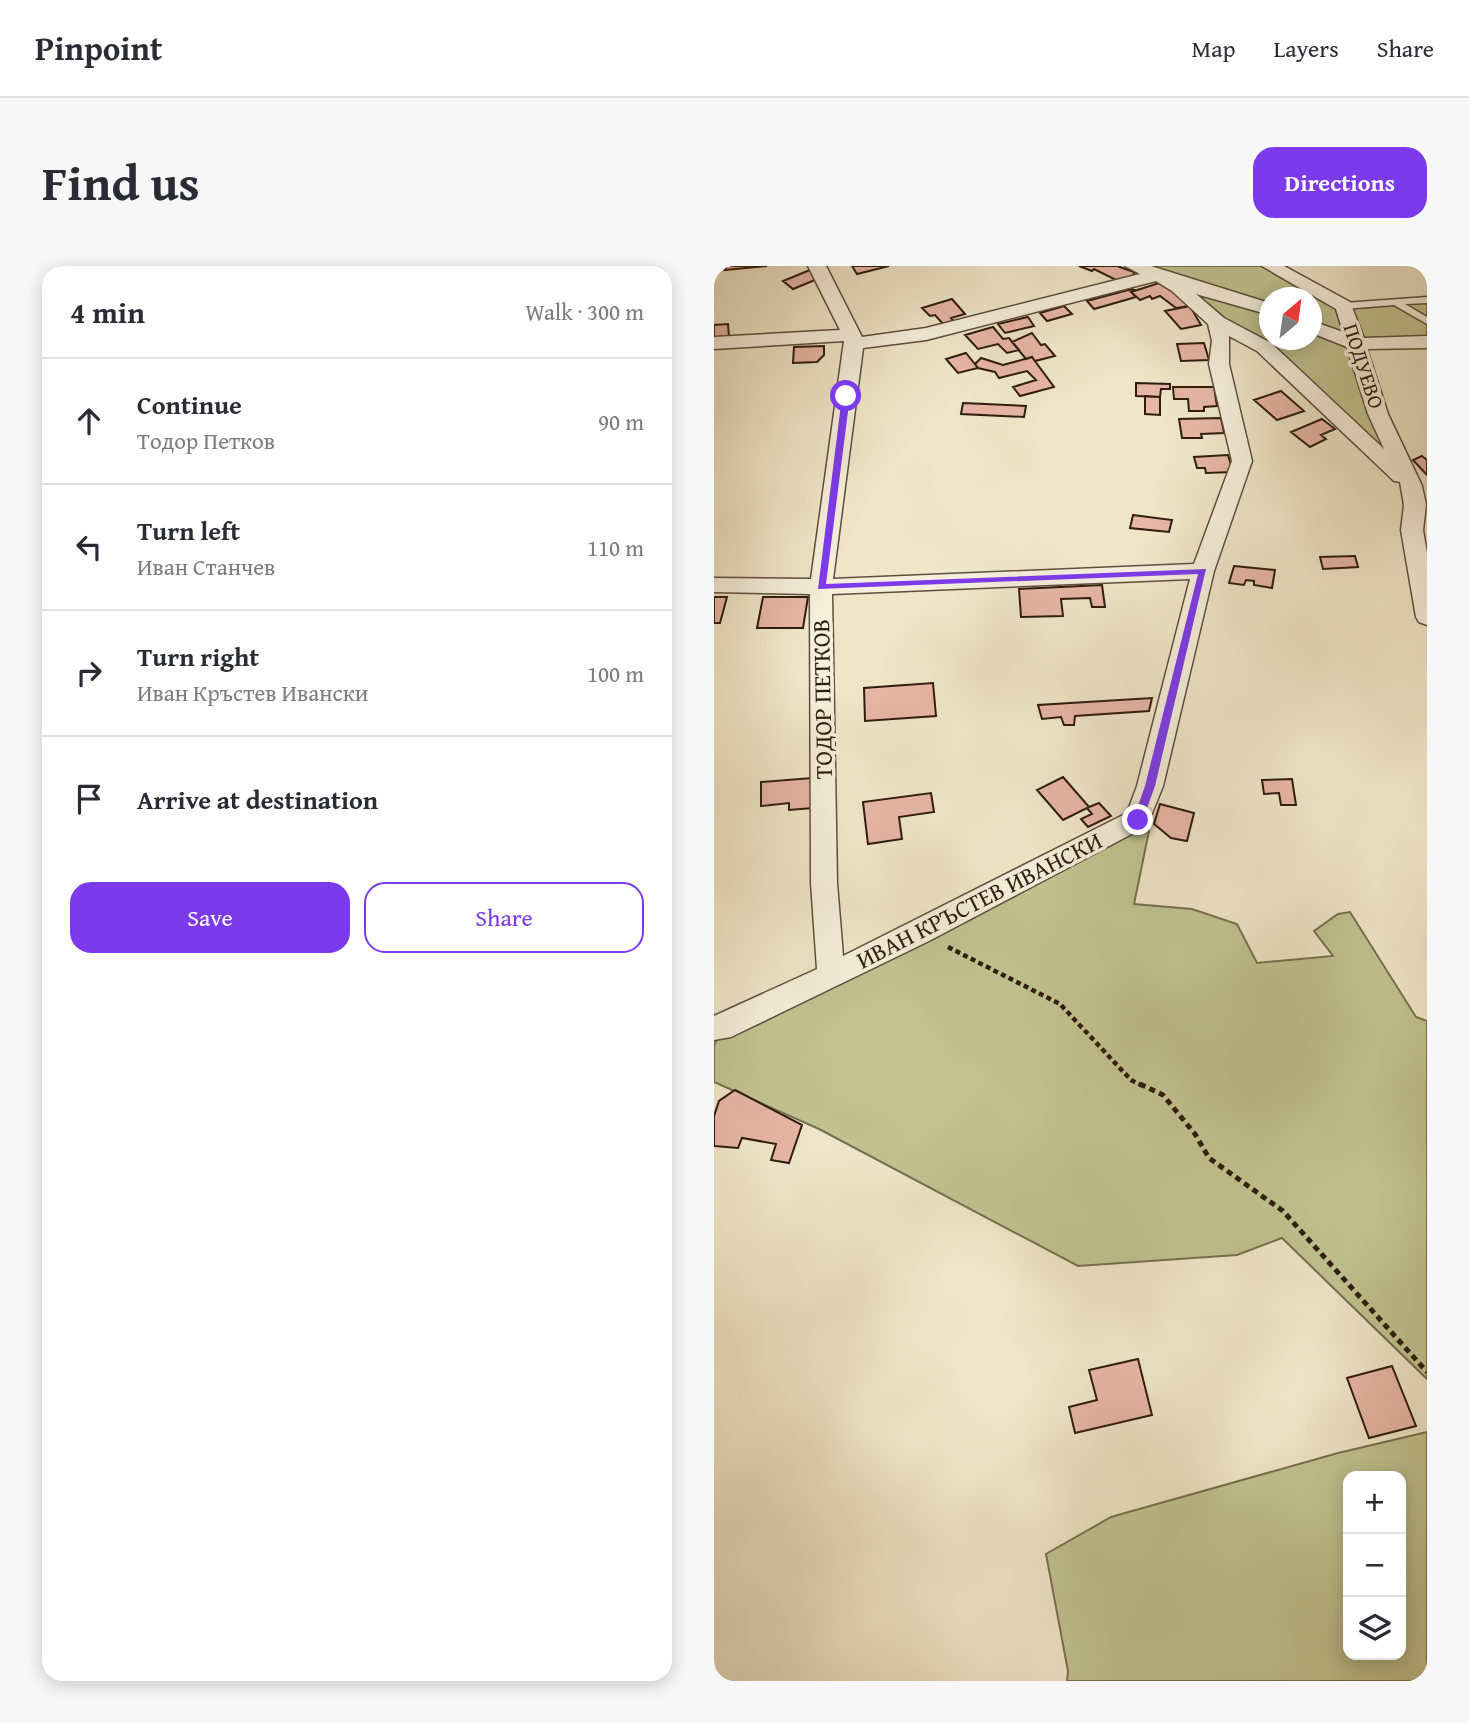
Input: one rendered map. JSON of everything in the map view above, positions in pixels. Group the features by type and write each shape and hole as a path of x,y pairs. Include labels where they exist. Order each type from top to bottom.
{"street":[{"path":"817,266 853,340"},
{"path":"1134,266 1192,289 1259,306"},
{"name":"ПОДУЕВО","path":"1271,266 1344,306 1378,414 1419,491"},
{"path":"714,343 853,340 926,334 1159,275"},
{"path":"1159,275 1202,307 1216,322 1264,347 1419,491 1415,505 1427,617"},
{"name":"ИВАН КРЪСТЕВ ИВАНСКИ","path":"716,1034 1138,820 1150,786 1203,571 1242,460 1219,364 1221,341 1216,322"},
{"path":"1322,331 1358,344 1427,342"},
{"name":"ТОДОР ПЕТКОВ","path":"831,975 824,883 821,587 853,340"},
{"path":"714,585 821,587 1203,571"}],"lane":[{"path":"1344,306 1427,300"},
{"path":"1394,301 1427,321"}],"path":[{"path":"919,933 1060,1004 1130,1080 1163,1095 1195,1134 1209,1158 1283,1211 1427,1371"}],"green space":[{"path":"1134,266 1271,266 1309,287 1259,287 1259,344"},
{"path":"1322,294 1344,306 1427,300 1427,342 1358,344 1412,486 1267,350 1322,350"},
{"path":"1138,819 1149,831 1134,904 1192,909 1237,924 1257,963 1333,956 1314,931 1338,914 1350,912 1416,1017 1427,1021 1427,1379 1282,1238 1237,1255 1078,1266 819,1129 714,1082 714,1046 721,1028"},
{"path":"1427,1432 1427,1681 1067,1681 1068,1671 1046,1554 1111,1517 1338,1453"}],"building":[{"path":"727,266 767,266 725,270"},
{"path":"852,266 889,266 857,274"},
{"path":"1079,266 1117,266 1134,272 1134,277 1118,281 1094,269 1092,271"},
{"path":"810,270 820,278 793,289 783,281"},
{"path":"1159,283 1190,306 1176,308 1160,296 1140,300 1131,292"},
{"path":"1134,290 1131,292 1136,297 1094,309 1087,301"},
{"path":"952,299 965,314 951,318 954,322 944,325 935,315 930,316 922,308"},
{"path":"1064,306 1072,314 1047,321 1040,313"},
{"path":"1190,306 1201,325 1181,329 1165,311"},
{"path":"1028,317 1034,326 1005,333 998,324"},
{"path":"728,324 729,337 714,339 714,325"},
{"path":"993,327 1003,339 1009,338 1019,350 1007,353 998,344 978,349 965,335"},
{"path":"1032,333 1041,345 1045,344 1055,356 1035,361 1032,357 1026,359 1012,342"},
{"path":"1204,343 1209,360 1181,361 1177,344"},
{"path":"824,346 824,355 817,362 793,363 794,347"},
{"path":"966,353 978,368 958,373 946,359"},
{"path":"1032,357 1054,387 1020,396 1013,387 1036,380 1027,371 999,378 995,372 978,368 975,364 981,358 1003,365"},
{"path":"1136,383 1170,384 1170,389 1161,389 1160,397 1136,396"},
{"path":"1173,387 1214,387 1217,406 1204,407 1204,411 1189,411 1188,399 1174,399"},
{"path":"1281,391 1304,411 1277,420 1254,400"},
{"path":"1145,396 1160,397 1160,415 1145,414"},
{"path":"963,403 1026,406 1024,417 961,414"},
{"path":"1221,418 1224,433 1201,434 1202,438 1182,438 1179,419"},
{"path":"1322,419 1335,429 1321,435 1326,439 1310,447 1291,432"},
{"path":"1228,455 1233,472 1206,473 1205,468 1197,468 1194,457"},
{"path":"1422,456 1427,460 1427,475 1413,460"},
{"path":"1133,515 1172,520 1169,532 1130,528"},
{"path":"1355,556 1358,567 1323,569 1320,557"},
{"path":"1234,566 1275,570 1272,588 1254,585 1254,581 1246,580 1244,585 1229,583"},
{"path":"1102,585 1105,607 1092,607 1090,598 1061,599 1063,616 1021,617 1019,589"},
{"path":"714,597 727,597 720,623 714,623"},
{"path":"763,597 808,597 803,628 757,628"},
{"path":"933,683 936,716 865,721 864,688"},
{"path":"1152,698 1149,711 1075,716 1074,725 1064,725 1061,717 1042,719 1038,705"},
{"path":"1063,777 1089,807 1099,803 1111,816 1088,827 1081,819 1092,814 1087,808 1063,820 1037,790"},
{"path":"812,778 813,808 789,810 789,803 761,806 761,782"},
{"path":"1292,779 1296,805 1281,805 1279,793 1264,794 1262,780"},
{"path":"931,793 934,812 899,817 902,839 868,844 863,802"},
{"path":"1160,804 1194,813 1187,841 1171,838 1154,824"},
{"path":"735,1090 802,1125 789,1163 771,1160 776,1144 742,1138 738,1148 714,1146 714,1116 719,1101"},
{"path":"1138,1359 1152,1415 1075,1433 1069,1407 1097,1400 1089,1370"},
{"path":"1392,1366 1416,1426 1369,1438 1347,1378"}],"route":[{"path":"846,396 821,587 1203,571 1150,786 1138,820"}]}
